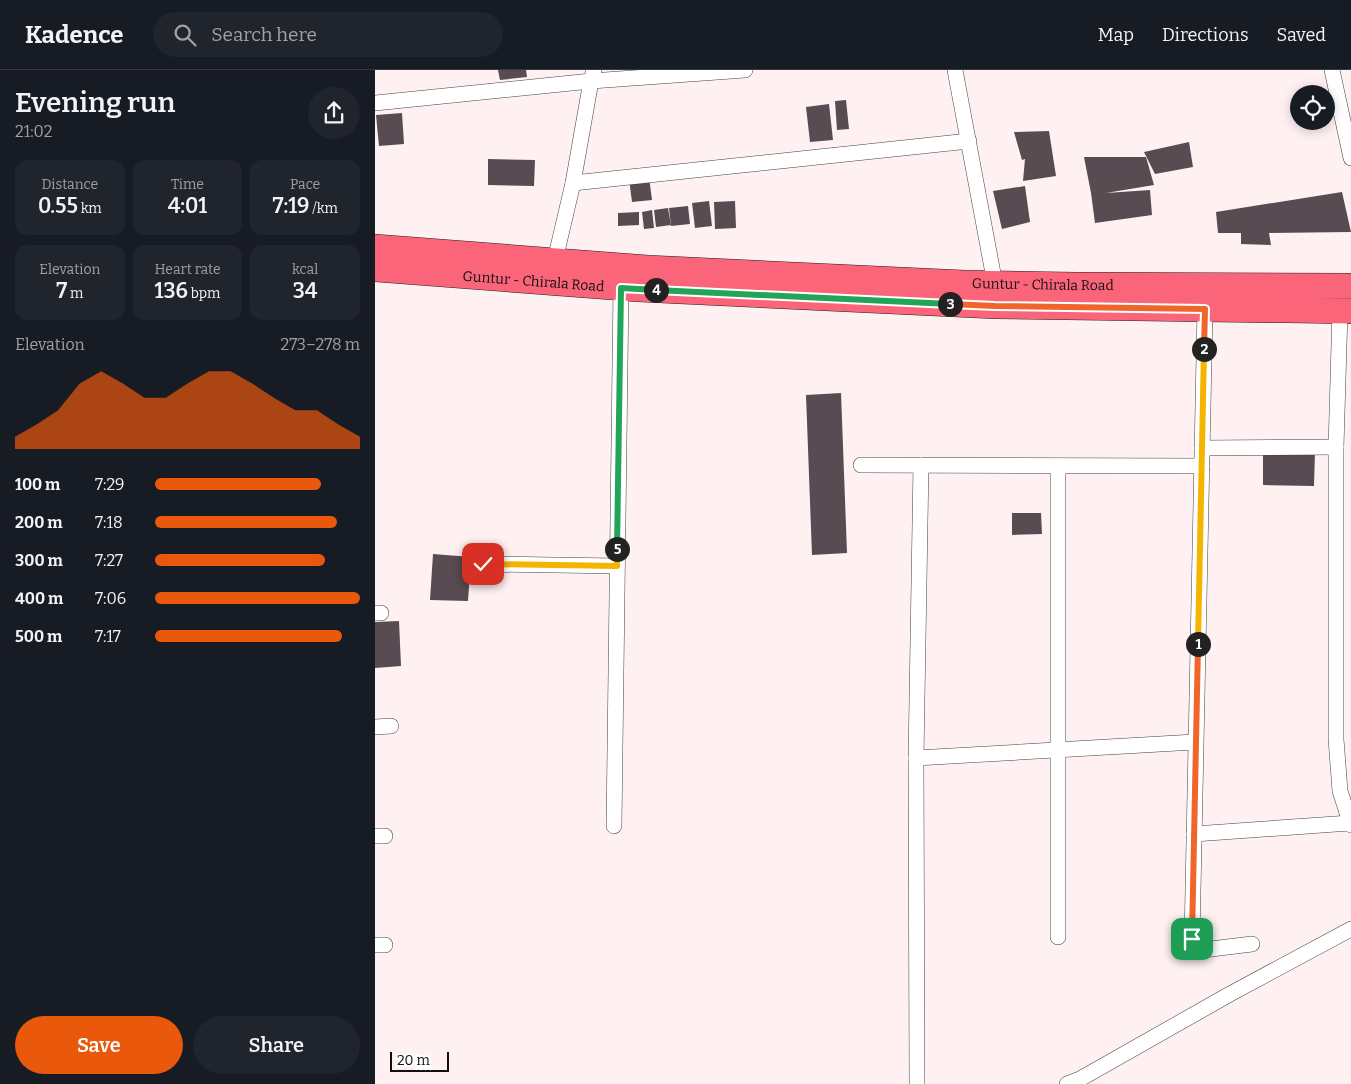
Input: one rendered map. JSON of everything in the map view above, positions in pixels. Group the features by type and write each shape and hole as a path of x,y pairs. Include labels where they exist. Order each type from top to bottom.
{"main road":[{"name":"Guntur - Chirala Road","path":"375,247 648,268 995,284 1351,286"},
{"name":"Guntur - Chirala Road","path":"375,269 621,288 995,306 1345,311"}],"street":[{"path":"375,103 593,75 745,70"},
{"path":"955,70 995,284"},
{"path":"1332,70 1351,158"},
{"path":"555,260 573,183 593,75"},
{"path":"573,183 969,141"},
{"path":"614,826 621,288"},
{"path":"1205,309 1192,939 1196,950 1252,944"},
{"path":"1194,834 1351,824 1340,791 1336,739 1336,447 1345,311"},
{"path":"1202,448 1336,447"},
{"path":"861,464 1202,466"},
{"path":"917,1084 917,758 921,465"},
{"path":"1057,466 1058,937"},
{"path":"483,564 617,566"},
{"path":"375,727 391,726"},
{"path":"917,758 1195,742"},
{"path":"1076,1082 1230,994 1351,929"}],"building":[{"path":"498,70 526,70 527,77 500,80"},
{"path":"846,100 849,129 837,130 835,101"},
{"path":"829,104 833,140 810,142 806,107"},
{"path":"402,113 404,144 379,146 376,115"},
{"path":"1049,131 1056,176 1023,181 1025,159 1022,160 1014,132"},
{"path":"1189,142 1193,167 1155,174 1144,152"},
{"path":"1084,157 1146,157 1154,185 1106,193 1150,190 1152,215 1095,223"},
{"path":"488,159 535,160 534,186 488,185"},
{"path":"649,177 652,200 632,202 629,179"},
{"path":"1025,186 1030,222 1002,229 993,191"},
{"path":"1342,192 1351,232 1269,233 1271,245 1241,244 1241,233 1218,233 1216,212"},
{"path":"709,201 712,226 695,228 692,203"},
{"path":"735,201 736,228 715,229 714,202"},
{"path":"688,206 690,224 671,226 669,208"},
{"path":"668,208 671,225 656,227 654,210"},
{"path":"652,210 654,228 644,229 642,212"},
{"path":"639,212 639,225 618,226 618,213"},
{"path":"841,393 847,553 812,555 806,395"},
{"path":"1263,451 1315,451 1314,486 1263,485"},
{"path":"1012,513 1041,513 1042,534 1012,535"},
{"path":"433,554 471,557 468,601 430,600"},
{"path":"399,621 401,666 375,668 375,622"}],"route":[{"path":"483,564 617,566 621,288 995,306 1205,309 1192,939"}]}
